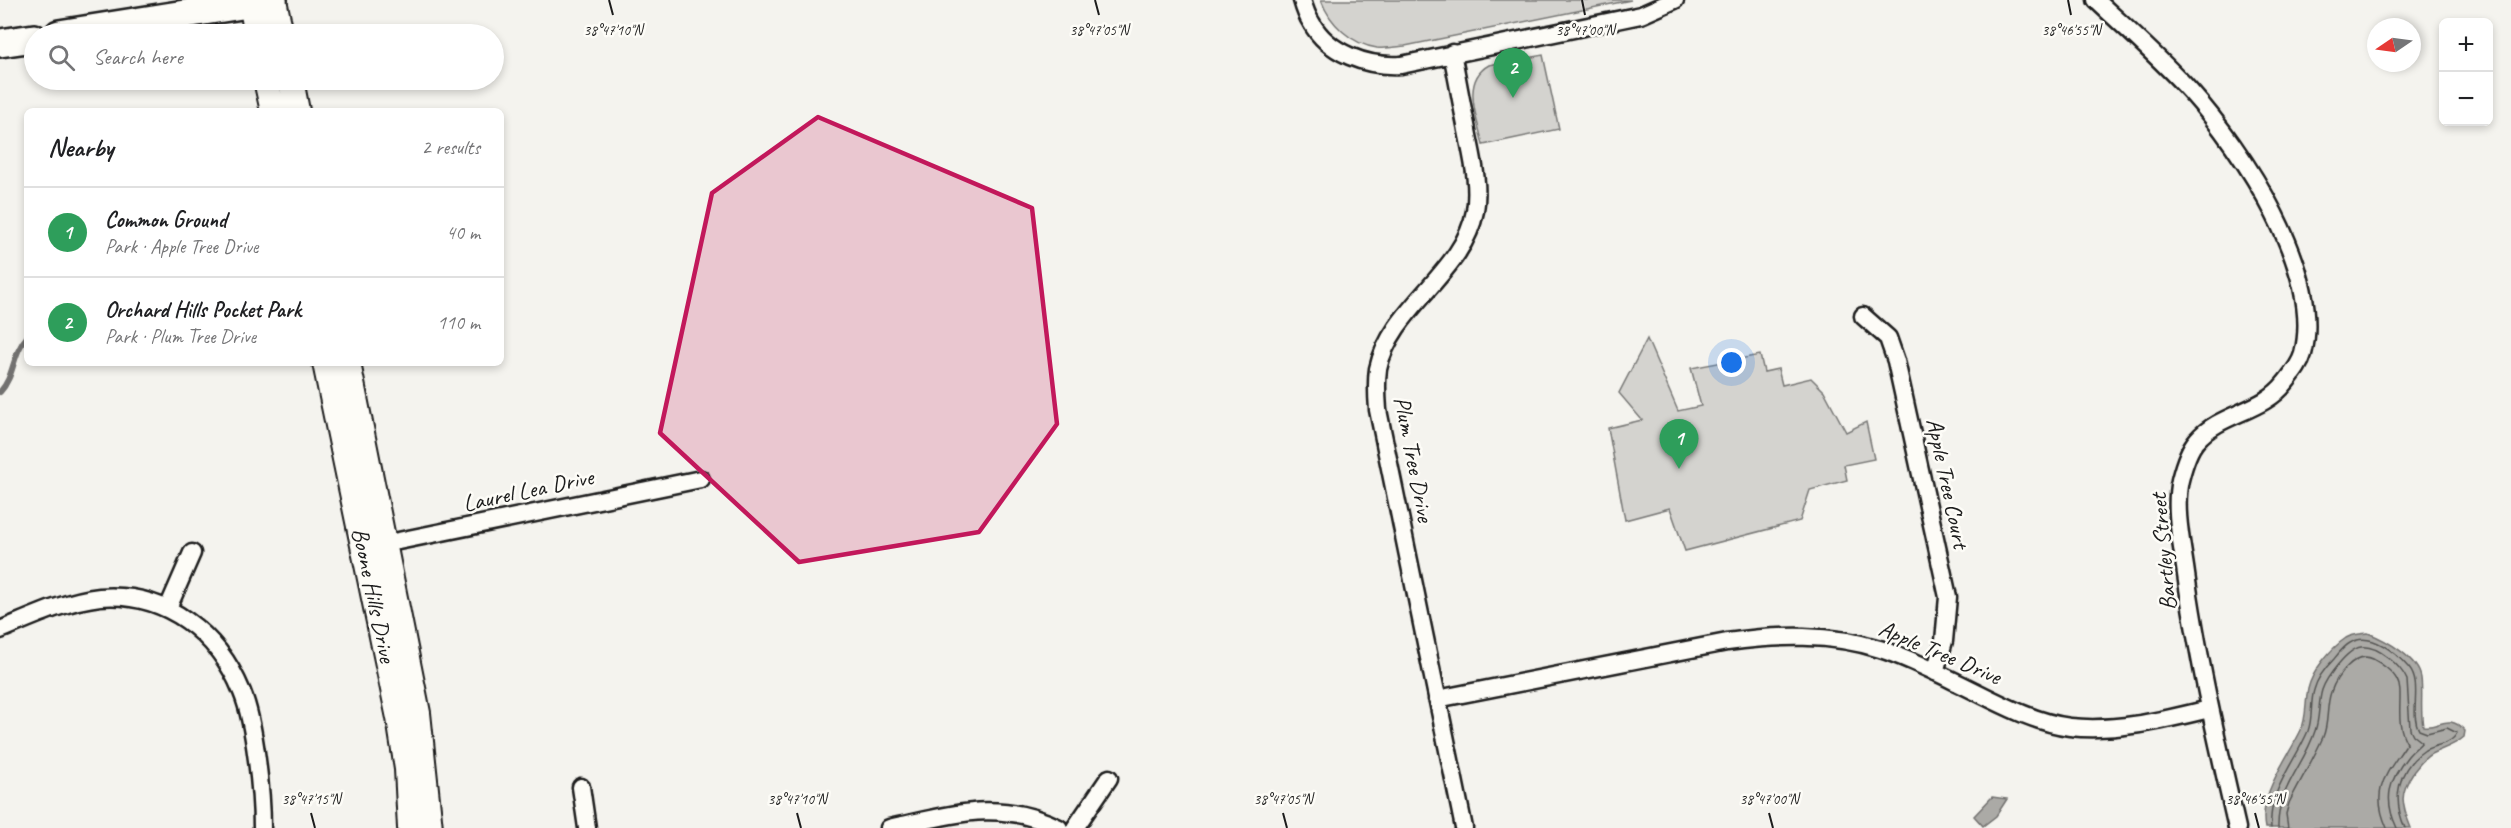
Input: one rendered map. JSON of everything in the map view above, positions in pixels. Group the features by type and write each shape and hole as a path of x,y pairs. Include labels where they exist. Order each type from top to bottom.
{"main road":[{"path":"121,24 262,1"},
{"path":"0,43 24,39"}],"street":[{"path":"1302,0 1311,23 1326,41 1345,54 1382,66 1401,65 1641,15 1675,0"},
{"name":"Bartley Street","path":"2096,0 2190,91 2241,158 2280,227 2301,281 2306,307 2306,331 2302,355 2297,367 2283,386 2266,400 2212,428 2196,440 2180,483 2182,547 2197,647 2237,828"},
{"path":"259,24 262,1"},
{"path":"262,1 275,24"},
{"name":"Plum Tree Drive","path":"1452,53 1477,188 1475,211 1470,232 1455,255 1393,336 1378,368 1376,389 1378,410 1464,828"},
{"path":"268,90 272,108"},
{"path":"293,90 296,108"},
{"name":"Apple Tree Court","path":"1863,316 1887,338 1896,362 1948,597 1944,641 1935,672"},
{"name":"Boone Hills Drive","path":"327,366 418,712 430,828"},
{"name":"Boone Hills Drive","path":"348,366 407,769 410,828"},
{"name":"Laurel Lea Drive","path":"374,546 701,479"},
{"path":"168,608 192,553"},
{"path":"0,630 57,607 101,597 125,597 168,608 189,621 214,645 232,670 243,695 258,773 262,828"},
{"name":"Apple Tree Drive","path":"1437,699 1727,642 1769,636 1804,636 1840,640 1881,649 2007,707 2068,727 2102,729 2129,727 2210,709"},
{"path":"1075,828 1109,778"},
{"path":"581,787 587,828"},
{"path":"889,828 979,810 1004,810 1029,815 1059,828"}],"highlighted area":[{"path":"818,117 1032,208 1057,424 979,532 799,562 660,433 712,193"}],"shaded area":[{"path":"1321,0 1631,0 1405,46 1377,48 1367,46 1343,32 1330,17"},
{"path":"1543,55 1559,129 1483,145 1473,102 1475,81 1480,72 1489,65"},
{"path":"1647,339 1678,411 1701,406 1691,368 1760,355 1764,372 1778,369 1782,385 1811,378 1824,391 1846,432 1866,422 1874,459 1844,465 1847,480 1810,490 1800,521 1685,551 1670,508 1625,520 1608,428 1642,420 1619,393"}],"water":[{"path":"2368,633 2400,651 2419,671 2422,684 2423,726 2454,723 2465,731 2464,737 2428,756 2409,779 2403,799 2411,828 2265,828 2264,815 2270,790 2303,725 2310,682 2323,660 2340,642 2351,636"},
{"path":"1992,797 2007,799 1996,816 1983,826 1974,816"}],"waterway":[{"path":"0,392 5,386 24,341"}],"place":[{"name":"Orchard Hills Pocket Park","path":"1513,98"},
{"name":"Common Ground","path":"1679,469"}]}
